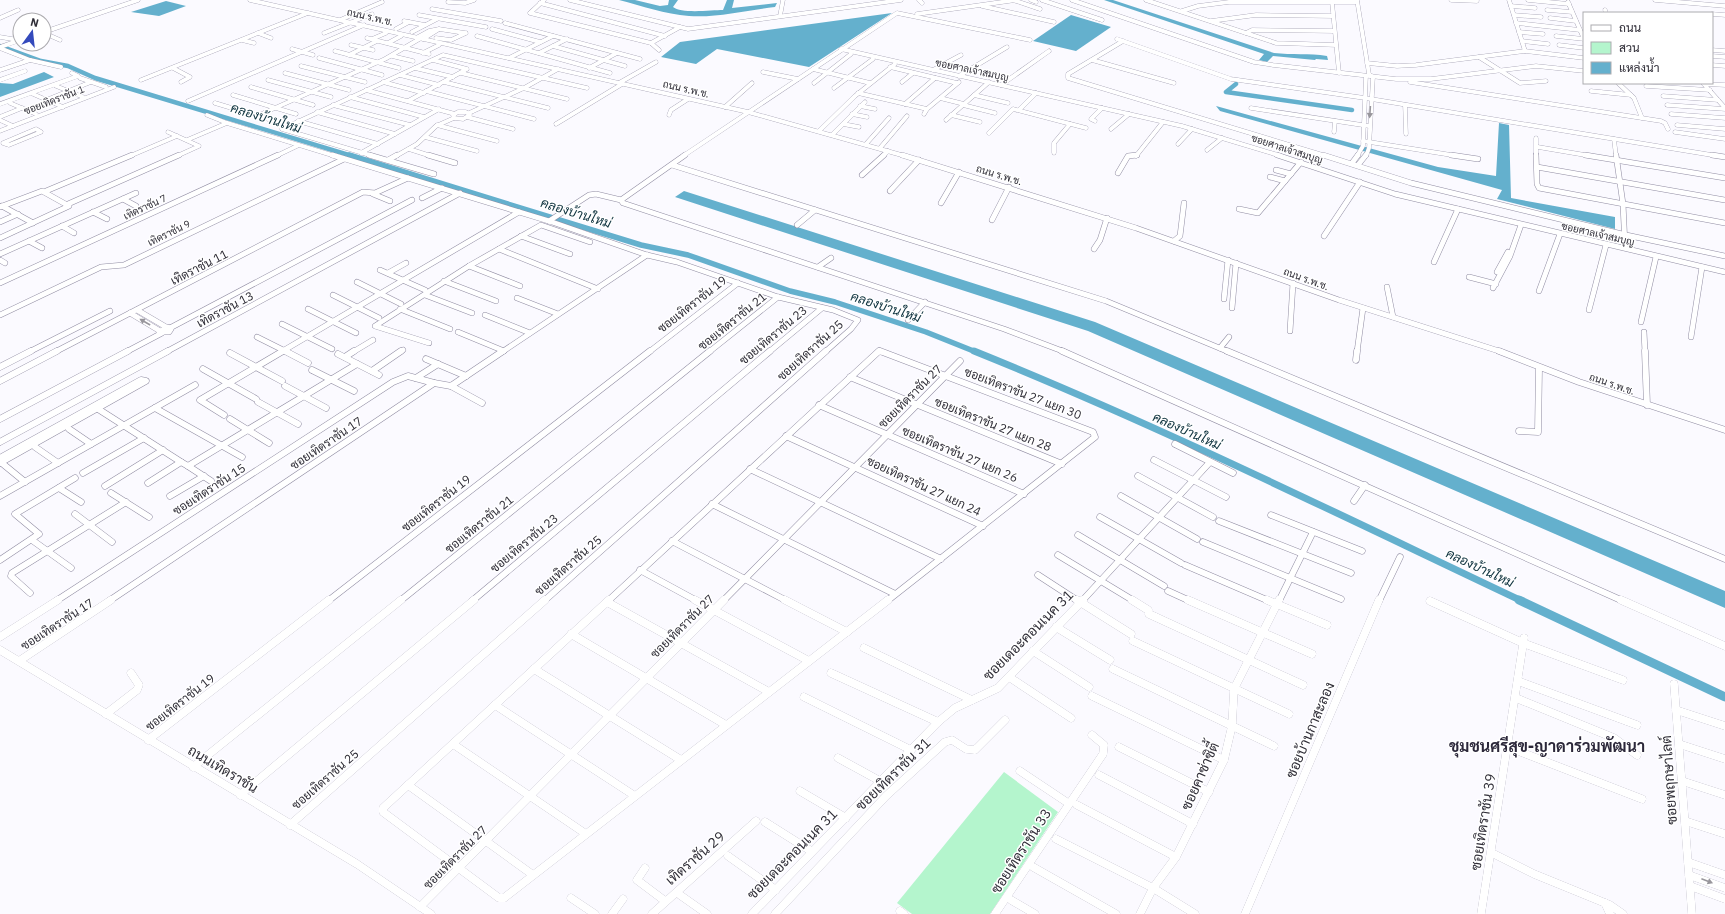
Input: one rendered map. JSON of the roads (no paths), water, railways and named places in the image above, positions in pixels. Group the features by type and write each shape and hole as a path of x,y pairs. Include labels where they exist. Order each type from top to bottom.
{"street":[{"path":"52,30 138,0"},
{"name":"ถนน ร.พ.ช.","path":"250,0 748,112 888,150 1107,218 1363,308 1483,345 1539,368 1725,430"},
{"path":"448,2 464,4 474,0"},
{"path":"544,0 530,13 651,44 659,50"},
{"path":"570,0 690,29 901,0"},
{"path":"914,15 1014,0 1040,9"},
{"path":"1031,0 1036,2"},
{"path":"1042,0 1102,20"},
{"path":"1072,0 1254,62 1396,79 1642,118 1664,122 1668,129"},
{"path":"1146,0 1282,44 1336,45"},
{"path":"1451,0 1477,0"},
{"path":"1509,0 1525,51"},
{"path":"1528,0 1568,3 1583,37"},
{"path":"1655,0 1725,6"},
{"path":"780,16 783,1"},
{"path":"1181,12 1198,6 1229,2 1357,1 1369,76 1371,99 1369,148 1358,165"},
{"path":"340,20 382,2"},
{"path":"842,2 846,7"},
{"path":"1332,2 1339,73"},
{"path":"540,3 666,36"},
{"path":"981,5 1054,22"},
{"path":"372,6 380,9"},
{"path":"1511,6 1534,8"},
{"path":"432,9 503,22 640,59"},
{"path":"0,18 18,10"},
{"path":"628,14 636,10"},
{"path":"1547,10 1572,12"},
{"path":"621,200 748,112 897,12 1030,40"},
{"path":"141,80 308,13"},
{"path":"766,13 769,18"},
{"path":"324,33 372,14"},
{"path":"257,116 392,56 414,44 430,31 439,29 464,14"},
{"path":"1713,14 1725,15"},
{"path":"419,15 486,27"},
{"path":"1211,22 1230,16 1246,15 1333,16"},
{"path":"1514,15 1540,17"},
{"path":"1550,18 1576,21"},
{"path":"412,32 437,19"},
{"path":"404,21 425,25"},
{"path":"396,29 409,22"},
{"path":"1516,23 1580,30"},
{"path":"188,101 364,25"},
{"path":"651,44 680,27"},
{"path":"436,38 451,40 468,34 439,29"},
{"path":"492,29 540,42"},
{"path":"1246,33 1252,30 1334,31"},
{"path":"1519,32 1543,34"},
{"path":"258,33 271,38"},
{"path":"372,39 386,33"},
{"path":"52,36 60,40"},
{"path":"388,43 401,36"},
{"path":"477,36 610,73"},
{"path":"509,58 553,36"},
{"path":"1556,36 1583,39"},
{"path":"0,37 12,39"},
{"path":"367,38 429,54"},
{"path":"1117,39 1231,80 1365,98 1725,157"},
{"path":"242,40 254,43"},
{"path":"349,55 377,40"},
{"path":"539,53 567,40"},
{"path":"1123,41 1068,74 1068,78 1412,182 1626,235 1725,256"},
{"path":"1522,41 1548,44"},
{"path":"0,47 12,43"},
{"path":"351,45 373,50"},
{"path":"423,53 439,45"},
{"path":"1559,45 1583,48"},
{"path":"553,46 625,66"},
{"path":"0,47 30,60 61,67"},
{"path":"924,114 927,109 957,83 960,77 1007,47"},
{"path":"292,49 312,55"},
{"name":"ซอยศาลเจ้าสมบุญ","path":"841,50 1192,129 1301,162 1395,194 1656,257 1725,272"},
{"path":"1713,50 1725,51"},
{"path":"1001,85 1049,51"},
{"path":"1367,63 1397,66 1416,65 1525,51 1583,58"},
{"path":"335,52 399,68"},
{"path":"582,72 617,53"},
{"path":"814,83 851,54"},
{"path":"434,174 282,129 383,82 446,55 587,88"},
{"path":"933,70 961,55"},
{"path":"392,56 413,61"},
{"path":"1713,56 1725,57"},
{"path":"1479,57 1520,83 1546,81"},
{"path":"320,58 382,75"},
{"path":"834,88 873,59"},
{"path":"0,70 30,60"},
{"path":"408,101 461,73 467,68 433,60"},
{"path":"1092,60 1174,83"},
{"path":"556,124 656,62"},
{"path":"819,131 858,93 895,64"},
{"path":"1713,65 1725,66"},
{"path":"301,66 365,82"},
{"path":"1396,79 1431,79 1536,66 1583,71"},
{"path":"890,67 957,83"},
{"path":"173,68 190,77 182,82"},
{"path":"415,68 453,77"},
{"path":"522,88 552,68"},
{"path":"814,68 872,82"},
{"path":"388,160 409,149 425,137 437,125 454,116 503,97 543,78 558,69"},
{"path":"0,80 25,71"},
{"path":"285,72 349,90"},
{"path":"763,72 798,79"},
{"path":"0,104 78,76 72,73"},
{"path":"253,73 259,75"},
{"path":"461,73 567,99"},
{"path":"902,82 913,73"},
{"path":"400,75 439,85"},
{"path":"1352,163 1361,151 1363,143 1365,98 1369,76"},
{"path":"80,78 106,87"},
{"path":"905,104 935,78"},
{"path":"268,80 331,97"},
{"path":"46,100 91,82"},
{"path":"383,82 483,105 534,119"},
{"path":"444,82 548,108"},
{"path":"724,107 752,83"},
{"path":"946,120 987,84 1025,94"},
{"path":"1619,84 1637,102 1642,118"},
{"path":"1704,84 1725,109"},
{"path":"1713,84 1725,85"},
{"path":"56,86 83,97"},
{"path":"1646,86 1710,90"},
{"name":"ซอยเทิดราชัน 1","path":"0,131 114,87"},
{"path":"251,87 313,105"},
{"path":"366,90 439,109 460,119 483,105"},
{"path":"1591,91 1631,95"},
{"path":"858,93 927,109"},
{"path":"882,98 888,93"},
{"path":"1019,110 1036,93"},
{"path":"33,94 63,107"},
{"path":"233,95 296,114"},
{"path":"974,95 1008,103"},
{"path":"1662,96 1718,100"},
{"path":"350,97 424,118"},
{"path":"940,98 995,113"},
{"path":"669,114 671,110 688,99"},
{"path":"832,135 865,102"},
{"path":"10,103 36,114"},
{"path":"215,103 278,122"},
{"path":"333,105 410,125"},
{"path":"1405,105 1406,134"},
{"path":"1667,105 1725,109"},
{"path":"860,106 875,109"},
{"path":"0,117 22,108"},
{"path":"1095,121 1091,119 1102,108"},
{"path":"1251,108 1370,126"},
{"path":"361,153 439,109"},
{"path":"989,133 1001,123 1011,110 1019,110 1086,128"},
{"path":"565,111 572,113"},
{"path":"317,112 395,134"},
{"path":"464,112 468,115 514,129"},
{"path":"852,114 867,117"},
{"path":"1111,129 1129,114"},
{"path":"1672,114 1725,118"},
{"path":"207,115 229,124 303,145 344,159 519,212 551,220 647,255 677,262 778,297 822,308"},
{"path":"951,115 980,122"},
{"path":"880,148 907,116"},
{"path":"866,144 889,118"},
{"path":"0,120 13,126"},
{"path":"1334,132 1335,120"},
{"path":"298,121 378,144"},
{"path":"1118,173 1128,156 1136,156 1163,122"},
{"path":"189,141 229,124"},
{"path":"843,124 859,127"},
{"path":"1054,154 1054,143 1070,124"},
{"path":"437,125 497,141"},
{"path":"1677,125 1725,129"},
{"path":"36,129 41,132 9,145 2,145 2,142 31,130 36,129"},
{"path":"1178,144 1192,129"},
{"path":"0,238 68,208 68,204 199,146 168,132"},
{"path":"1675,132 1725,139"},
{"path":"46,192 177,136"},
{"path":"425,137 477,151"},
{"path":"1206,150 1222,138"},
{"path":"1536,138 1538,146 1537,184 1542,190 1725,222"},
{"path":"1614,139 1623,204 1626,235 1625,246"},
{"path":"1363,143 1369,148 1478,159"},
{"name":"เทิดราชัน 7","path":"0,283 297,146"},
{"path":"1538,146 1725,178"},
{"path":"409,149 455,163"},
{"path":"862,175 888,150"},
{"name":"เทิดราชัน 9","path":"0,315 101,267 124,265 344,159"},
{"path":"890,191 919,160"},
{"path":"1239,209 1258,213 1301,162"},
{"path":"672,165 1090,296 1220,348 1725,559"},
{"path":"1537,167 1725,200"},
{"path":"1276,170 1291,174"},
{"path":"941,203 959,172"},
{"path":"1270,177 1285,181"},
{"path":"373,194 408,178"},
{"path":"1324,236 1360,182"},
{"path":"992,220 1009,187"},
{"path":"422,198 442,188"},
{"path":"355,190 362,193 373,194 390,201"},
{"path":"1,206 37,191 46,192 68,204"},
{"path":"0,254 136,193"},
{"name":"เทิดราชัน 11","path":"0,380 362,193"},
{"name":"เทิดราชัน 13","path":"0,442 460,193"},
{"path":"551,220 592,194 621,200 623,203 1004,329 1064,352 1725,646"},
{"path":"123,199 136,206"},
{"path":"0,419 161,332 169,332 168,328 412,200"},
{"path":"1174,241 1180,236 1184,203"},
{"path":"1,206 33,223"},
{"path":"1434,262 1458,209"},
{"path":"797,225 815,210"},
{"path":"93,212 107,219"},
{"path":"269,442 247,431 200,400 519,212"},
{"path":"0,222 18,214"},
{"path":"1094,249 1100,240 1107,218"},
{"path":"429,343 375,326 425,292 541,225 590,242"},
{"path":"1469,277 1495,285 1497,273 1510,250 1521,225"},
{"path":"62,226 74,233"},
{"path":"1539,291 1560,234"},
{"path":"521,236 570,254"},
{"path":"29,241 42,248"},
{"path":"1590,310 1606,245"},
{"path":"499,249 598,289"},
{"path":"451,386 647,255"},
{"path":"1641,322 1656,257"},
{"path":"818,267 831,258"},
{"path":"1224,299 1228,260"},
{"path":"388,273 406,263"},
{"path":"1232,308 1236,263"},
{"path":"469,266 520,286"},
{"path":"1691,337 1702,267"},
{"path":"380,270 472,313"},
{"path":"444,281 496,301"},
{"path":"356,282 401,307 450,329"},
{"name":"ซอยเทิดราชัน 19","path":"148,740 738,283"},
{"path":"1290,331 1293,283"},
{"path":"1387,287 1394,317"},
{"path":"333,295 379,318"},
{"name":"ซอยเทิดราชัน 21","path":"193,767 778,297"},
{"path":"517,298 558,314"},
{"path":"908,320 925,302"},
{"name":"ซอยเทิดราชัน 25","path":"290,825 851,329 858,320 822,308"},
{"name":"ซอยเทิดราชัน 23","path":"240,795 822,308"},
{"path":"1356,360 1363,308"},
{"path":"308,309 356,333"},
{"path":"137,310 168,328"},
{"path":"0,367 110,311"},
{"path":"130,313 161,332"},
{"path":"486,315 530,333"},
{"path":"282,324 332,349"},
{"path":"458,332 504,351"},
{"path":"1644,332 1647,405"},
{"path":"1220,348 1229,337"},
{"path":"257,338 308,363"},
{"path":"345,357 373,340"},
{"path":"372,371 403,350"},
{"name":"ซอยเทิดราชัน 27 แยก 30","path":"850,377 875,352 883,352 1093,432 1096,435 1062,464"},
{"path":"230,354 256,367 326,408"},
{"path":"338,354 380,375"},
{"path":"426,359 466,376"},
{"name":"ซอยเทิดราชัน 27","path":"420,907 960,360"},
{"path":"188,466 358,364"},
{"path":"416,378 438,364"},
{"path":"1519,431 1538,432 1539,368"},
{"path":"203,369 298,424"},
{"path":"312,370 354,391"},
{"name":"ซอยเทิดราชัน 15","path":"0,637 393,382 408,376 434,384"},
{"path":"850,377 640,570 382,811 501,899 1062,464"},
{"name":"ซอยเทิดราชัน 27 แยก 28","path":"850,377 1062,464"},
{"path":"25,482 1,462 141,380 146,381 95,407"},
{"path":"434,384 451,386 482,403"},
{"name":"ซอยเทิดราชัน 17","path":"19,661 434,384"},
{"path":"0,496 195,385"},
{"name":"ซอยเทิดราชัน 27 แยก 26","path":"818,405 1024,494"},
{"path":"95,407 211,481"},
{"path":"155,408 242,458"},
{"path":"69,429 91,444"},
{"name":"ซอยเทิดราชัน 27 แยก 24","path":"786,436 983,526"},
{"path":"83,473 144,438"},
{"path":"1175,444 1233,472"},
{"path":"35,447 58,463"},
{"path":"105,486 163,450"},
{"path":"1154,460 1226,497"},
{"path":"148,483 181,462"},
{"name":"ซอยเดอะคอนเนค 31","path":"752,914 811,851 846,818 938,722 955,708 998,688 1140,540 1210,462"},
{"path":"750,469 941,558"},
{"path":"170,496 204,476"},
{"path":"1138,476 1216,519 1351,574"},
{"path":"0,560 32,540 39,532 15,514 75,478"},
{"path":"1354,501 1365,485"},
{"path":"58,488 81,502"},
{"path":"111,492 149,517"},
{"path":"1121,496 1200,540 1341,599"},
{"path":"30,593 11,576 12,573 126,502"},
{"path":"712,504 895,594"},
{"path":"75,514 112,542"},
{"path":"1271,515 1362,551"},
{"path":"1100,517 1183,564 1327,625"},
{"name":"ซอยคาซ่าซิตี้","path":"1140,914 1153,888 1176,857 1224,760 1232,726 1234,689 1313,532"},
{"path":"1078,535 1121,559 1166,588 1312,654"},
{"path":"32,540 71,568"},
{"path":"672,541 847,632"},
{"path":"1058,555 1102,580 1149,612 1303,685"},
{"name":"ซอยบ้านกาสะลอง","path":"1245,914 1373,613 1400,557"},
{"path":"640,570 809,661"},
{"path":"1038,575 1132,638 1234,689 1289,714"},
{"path":"1430,601 1524,641 1623,680"},
{"path":"607,602 769,692"},
{"path":"1056,627 1110,660"},
{"path":"571,634 726,725"},
{"name":"ซอยเทิดราชัน 39","path":"1481,914 1492,853 1524,641"},
{"path":"864,648 972,700"},
{"name":"ถนนเทิดราชัน","path":"0,650 356,864 431,914"},
{"path":"1033,651 1089,687"},
{"path":"534,669 681,760"},
{"path":"1113,669 1274,746"},
{"path":"106,714 137,690 139,686 131,673"},
{"path":"831,673 938,722"},
{"path":"1009,677 1071,718"},
{"path":"1518,681 1637,725"},
{"name":"ซอยพฤกษาไลต์","path":"1674,684 1692,914"},
{"path":"1092,696 1224,760"},
{"path":"804,697 911,750"},
{"path":"1516,698 1614,738 1637,755"},
{"path":"495,705 635,796"},
{"path":"1676,710 1725,726"},
{"name":"ซอยเทิดราชัน 31","path":"774,914 886,796 945,742 952,740 966,749 975,750 1005,720"},
{"name":"ซอยเทิดราชัน 33","path":"995,914 1073,804 1103,754 1104,745 1092,736"},
{"path":"453,744 586,834"},
{"path":"1679,744 1725,759"},
{"path":"1119,747 1209,792"},
{"path":"1508,747 1642,799"},
{"path":"838,758 880,781"},
{"path":"1020,771 1073,804 1176,857"},
{"path":"1099,775 1193,824"},
{"path":"1682,781 1725,795"},
{"path":"408,786 533,875"},
{"path":"800,791 846,818"},
{"path":"1685,821 1725,834"},
{"name":"เทิดราชัน 29","path":"652,914 760,822 811,851"},
{"path":"1056,839 1153,888 1195,914"},
{"path":"1492,853 1534,874 1605,903 1623,914"},
{"path":"728,856 776,890"},
{"path":"1688,862 1725,875"},
{"path":"1033,867 1116,914"},
{"path":"645,868 637,880 665,902"},
{"path":"1689,875 1725,888"},
{"path":"1690,886 1725,899"},
{"path":"680,895 708,914"},
{"path":"571,898 595,914"},
{"path":"612,914 623,899"},
{"path":"1012,900 1035,914"},
{"path":"1605,903 1610,914"}],"water":[{"path":"619,0 635,0 660,6 668,5 669,0 678,0 673,7 689,11 723,10 727,0 734,0 732,8 777,3 775,7 721,15 689,16 671,14"},
{"path":"1104,0 1113,0 1274,53 1320,55 1327,56 1328,60 1273,56 1267,62 1259,60 1264,54"},
{"path":"166,1 186,6 159,16 131,12"},
{"path":"892,13 809,67 717,49 696,64 661,57 680,42"},
{"path":"1071,15 1111,27 1076,51 1033,41"},
{"path":"44,72 54,77 0,97 0,83 13,84"},
{"path":"1216,106 1438,167 1496,176 1499,123 1509,125 1511,198 1615,217 1615,229 1497,199 1502,190 1220,111"},
{"path":"684,191 1095,322 1725,591 1725,608 1088,331 675,197"}],"waterway":[{"name":"คลองบ้านใหม่","path":"0,46 41,61 68,66 95,78 352,156"},
{"path":"1236,84 1226,92 1352,110"},
{"name":"คลองบ้านใหม่","path":"349,155 641,245 688,255 790,291 835,302 926,332 976,352"},
{"name":"คลองบ้านใหม่","path":"974,351 1181,440 1522,601"},
{"name":"คลองบ้านใหม่","path":"1519,600 1725,697"}],"district":[{"name":"ชุมชนศรีสุข-ญาดาร่วมพัฒนา","path":"1547,746"}]}
